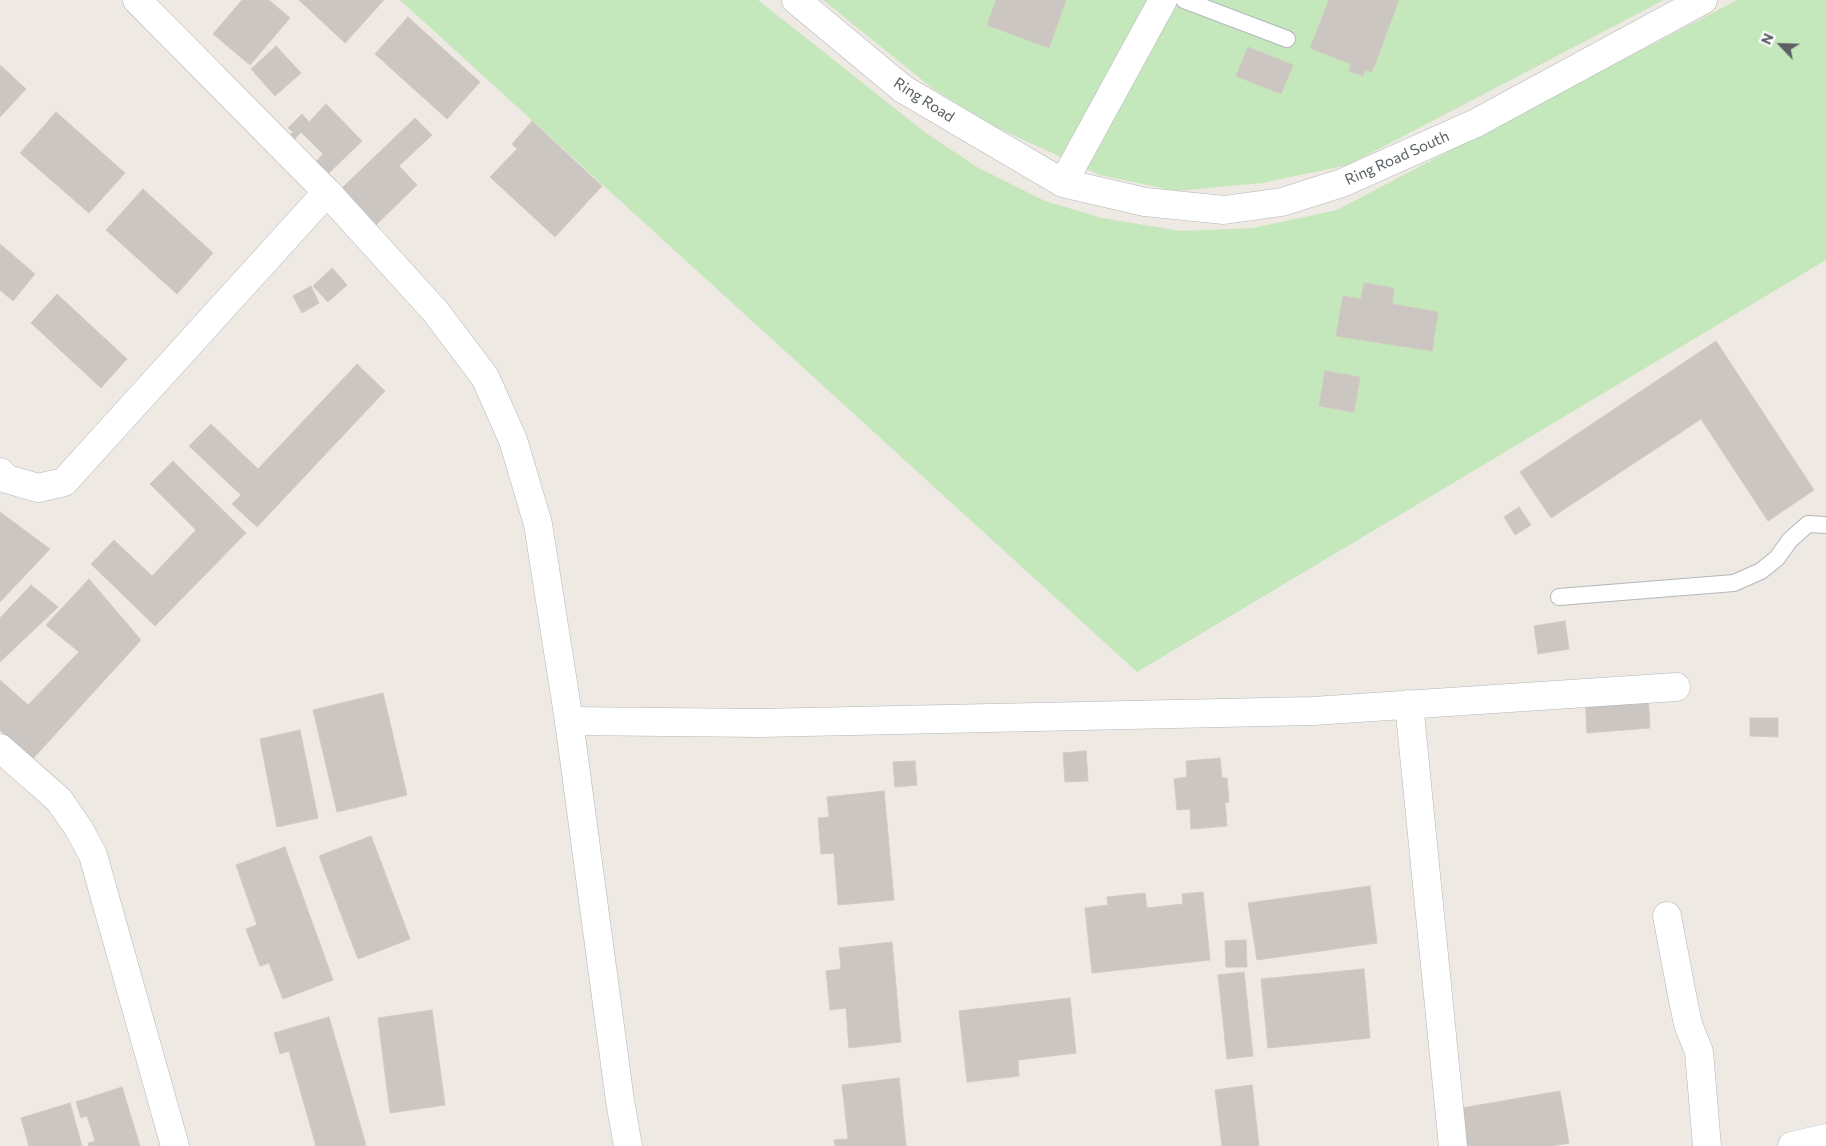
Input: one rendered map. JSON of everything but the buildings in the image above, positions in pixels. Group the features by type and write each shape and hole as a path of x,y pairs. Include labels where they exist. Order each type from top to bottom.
{"street":[{"path":"137,0 327,192 436,311 485,377 513,440 538,524 569,721 620,1101 628,1146"},
{"name":"Ring Road","path":"796,0 903,89 1063,182"},
{"path":"1063,182 1163,0"},
{"name":"Ring Road South","path":"1063,182 1145,202 1224,210 1282,202 1342,183 1476,123 1703,0"},
{"path":"0,472 7,479 38,488 64,482 327,192"},
{"path":"569,721 770,723 1313,711 1676,687"},
{"path":"1409,704 1453,1146"},
{"path":"0,748 59,800 79,829 93,855 175,1146"},
{"path":"1667,916 1688,1024 1699,1052 1706,1146"},
{"path":"1792,1146 1826,1138"}],"lane":[{"path":"1184,0 1287,38"},
{"path":"1559,597 1734,583 1761,571 1778,558 1790,540 1808,524 1826,525"}],"green space":[{"path":"400,0 758,0 926,133 977,167 1045,201 1102,218 1181,231 1253,228 1337,210 1737,0 1826,0 1826,260 1137,672"},
{"path":"823,0 1664,0 1348,165 1262,183 1176,191 1100,175 993,126 932,88"}]}
